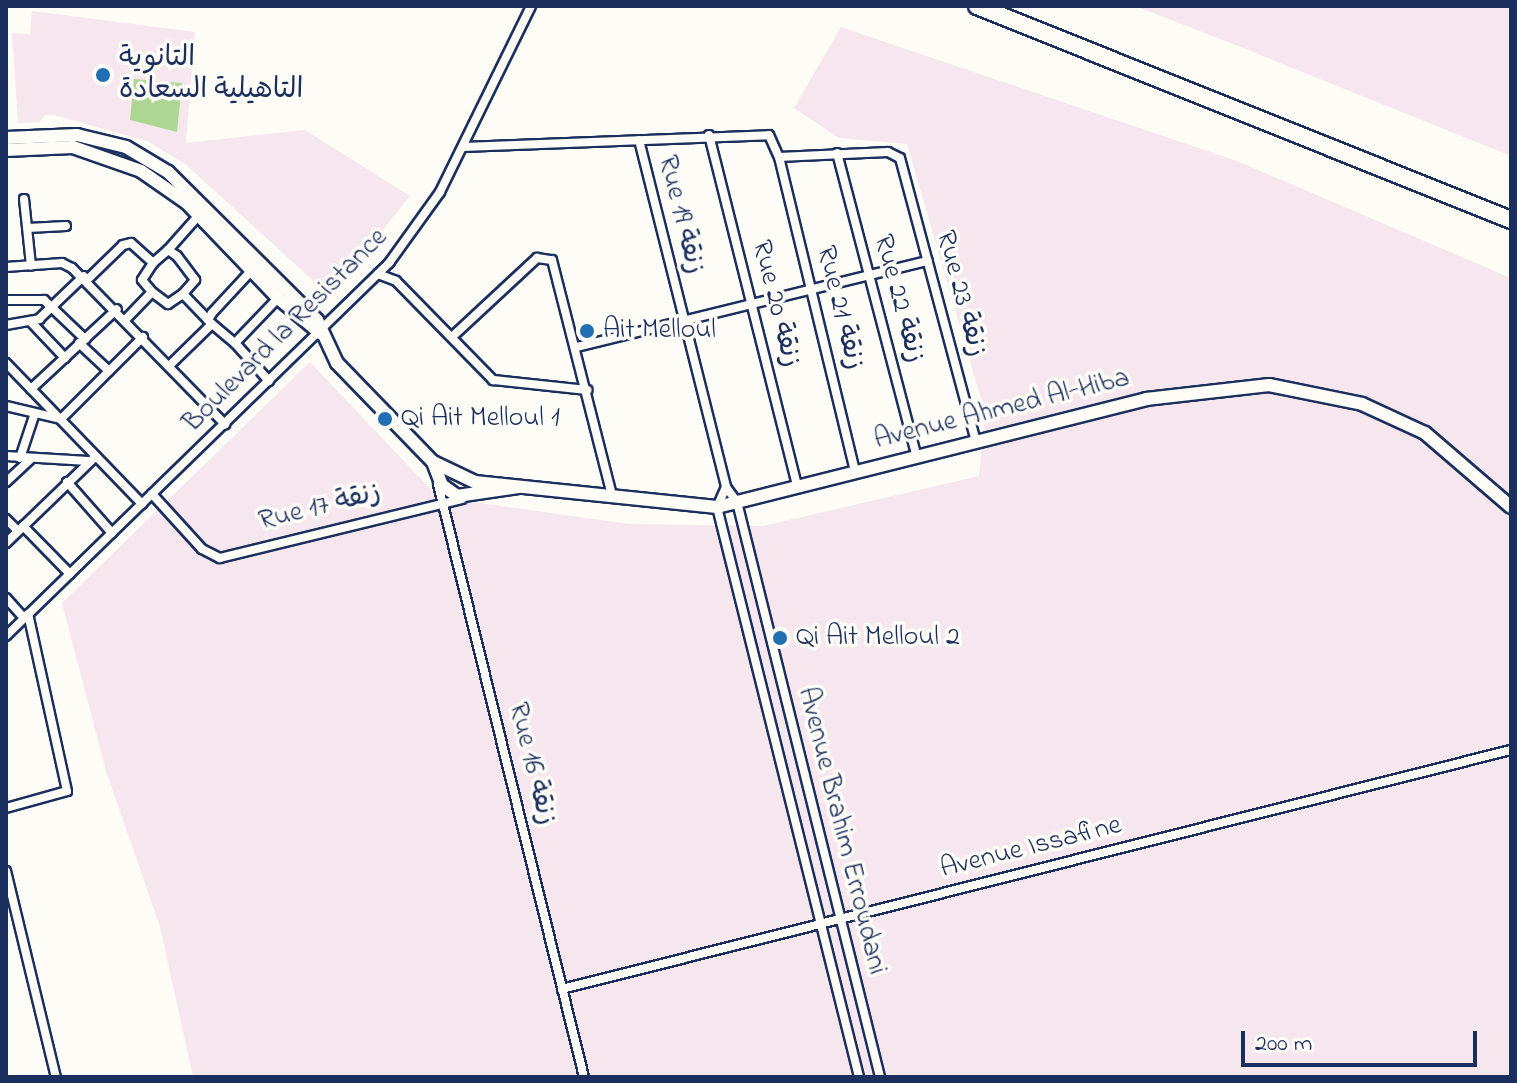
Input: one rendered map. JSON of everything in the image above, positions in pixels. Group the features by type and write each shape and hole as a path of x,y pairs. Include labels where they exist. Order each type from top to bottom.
{"highway":[{"path":"977,6 1511,220"},
{"path":"1004,6 1511,208"}],"street":[{"name":"Boulevard la Resistance","path":"6,636 389,263 416,229 463,147 531,7"},
{"path":"463,147 765,133 779,157 837,153"},
{"name":"Avenue Ahmed Al-Hiba","path":"49,141 77,135 126,147 179,180 317,320 320,333 337,363 433,462 475,482 717,507 916,455 1202,389 1292,388 1362,404 1425,433 1511,507"},
{"name":"Rue 20 زنقة","path":"709,135 797,485"},
{"path":"6,138 49,141 118,159 165,185 199,215 278,298 320,333"},
{"name":"Rue 19 زنقة","path":"639,140 726,487 737,502"},
{"path":"6,150 49,141"},
{"name":"Rue 23 زنقة","path":"837,153 888,152 900,158 976,442"},
{"name":"Rue 22 زنقة","path":"837,153 916,455"},
{"name":"Rue 21 زنقة","path":"779,157 855,470"},
{"path":"24,199 31,266"},
{"path":"168,250 194,277 183,294 168,304 142,280 153,263 199,215"},
{"path":"28,228 66,226"},
{"path":"6,325 30,321 53,307 127,243 153,263"},
{"path":"453,336 537,258 549,257 556,266 612,496"},
{"path":"577,347 928,261"},
{"path":"6,267 62,263 85,278 171,364 225,424"},
{"path":"389,263 396,281"},
{"path":"171,364 252,270"},
{"path":"378,274 396,281 500,383 587,390"},
{"path":"126,319 152,292"},
{"path":"183,294 235,343 269,381"},
{"path":"6,300 39,298 53,307 109,371"},
{"path":"235,343 278,298"},
{"path":"31,389 117,309"},
{"path":"30,321 65,358"},
{"path":"61,419 143,337"},
{"path":"6,363 61,419 92,458 142,504"},
{"path":"6,406 34,416 61,419"},
{"path":"20,458 34,416"},
{"path":"6,456 31,459 92,458"},
{"path":"6,543 92,458"},
{"path":"6,482 31,459"},
{"path":"433,462 447,498"},
{"path":"67,482 112,533"},
{"path":"447,498 475,482"},
{"path":"447,498 476,497 525,486"},
{"path":"717,507 726,487"},
{"name":"Rue 17 زنقة","path":"152,494 202,549 220,558 447,498"},
{"name":"Rue 16 زنقة","path":"447,498 584,1077"},
{"name":"Avenue Brahim Erroudani","path":"737,502 880,1077"},
{"name":"Avenue Brahim Erroudani","path":"717,507 859,1077"},
{"path":"6,519 70,574"},
{"path":"6,598 26,616 67,791 6,808"},
{"path":"746,624 765,619"},
{"name":"Avenue Issafine","path":"562,989 841,922 1511,750"},
{"path":"6,871 56,1077"}],"shaded area":[{"path":"1135,6 1511,6 1511,156 1238,46"},
{"path":"32,11 195,32 186,143 305,130 410,196 330,296 184,163 147,141 54,115 45,115 40,122 18,123 12,33 30,34"},
{"path":"841,27 1237,161 1511,278 1511,1077 193,1077 160,927 106,771 62,603 310,362 438,497 629,524 763,526 979,476 985,413 907,144 839,138 794,108"}],"green space":[{"path":"134,79 182,83 177,132 130,120"}],"place":[{"name":"التانوية التاهيلية السعادة","path":"103,75"},
{"name":"Ait Melloul","path":"587,331"},
{"name":"Qi Ait Melloul 1","path":"385,419"},
{"name":"Qi Ait Melloul 2","path":"780,638"}]}
